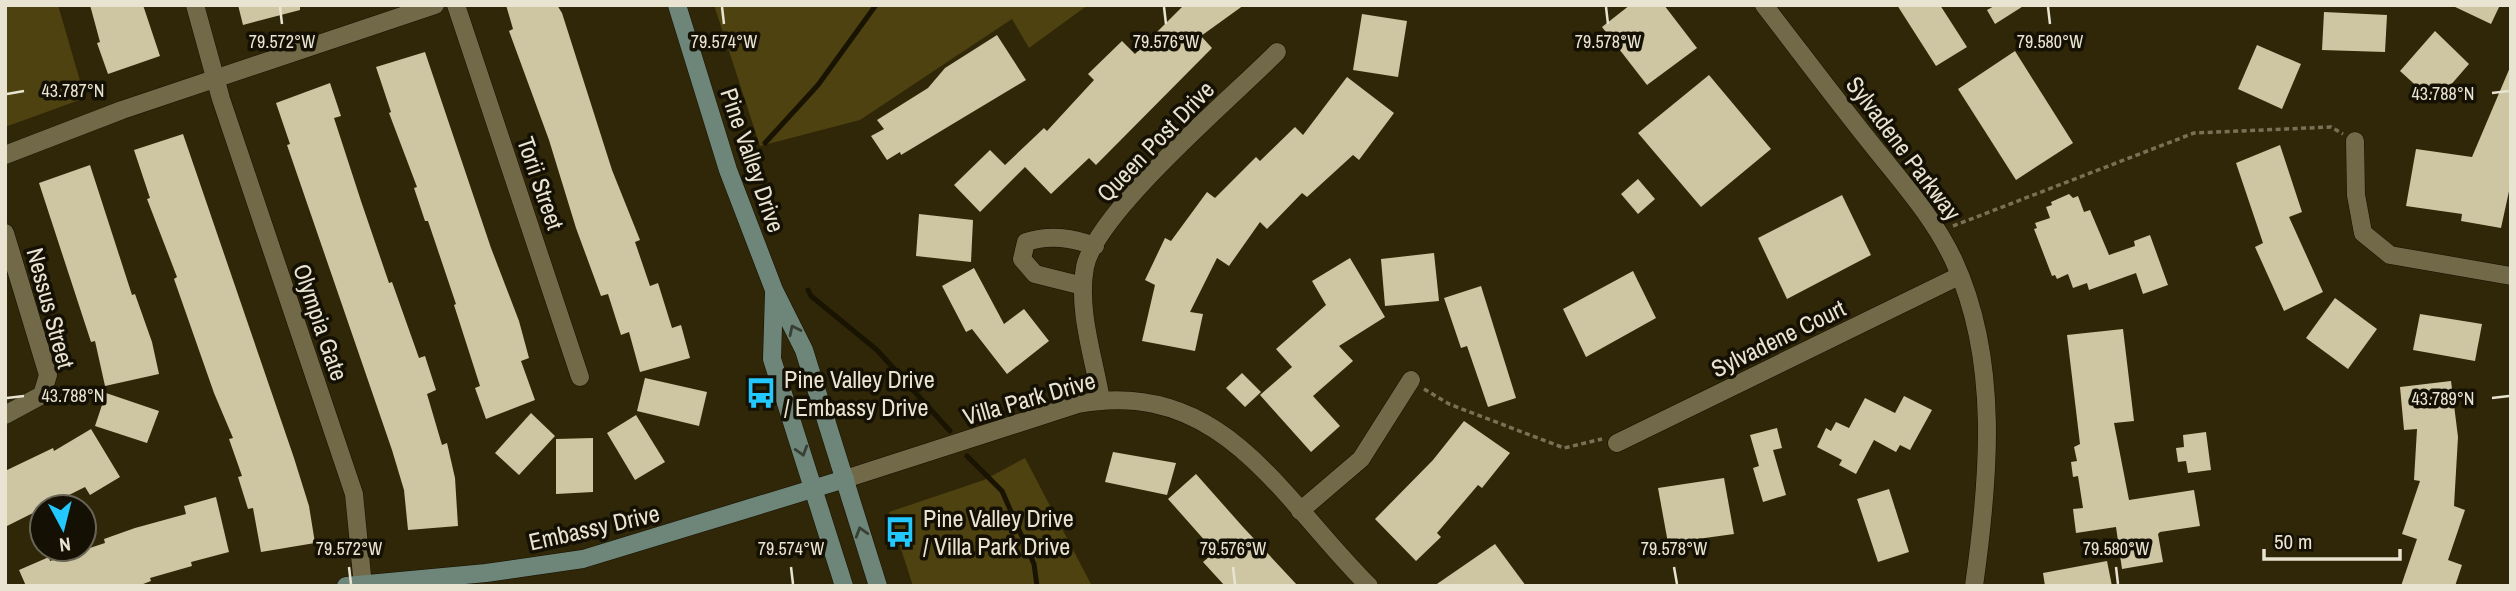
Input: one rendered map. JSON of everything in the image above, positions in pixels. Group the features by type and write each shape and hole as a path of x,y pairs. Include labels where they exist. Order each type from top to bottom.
{"main road":[{"name":"Pine Valley Drive","path":"677,5 728,170 774,290 804,350 878,586"},
{"name":"Pine Valley Drive","path":"774,290 772,359 844,586"},
{"name":"Embassy Drive","path":"358,585 486,573 583,559 845,479"}],"street":[{"name":"Olympia Gate","path":"195,5 215,80 354,494 358,585"},
{"path":"5,155 45,137 435,5"},
{"name":"Torii Street","path":"456,5 580,377"},
{"name":"Sylvadene Parkway","path":"1764,5 1914,195 1937,231 1959,276 1975,328 1987,410 1984,489 1974,586"},
{"name":"Queen Post Drive","path":"1101,400 1083,286 1086,264 1095,246 1131,195 1277,52"},
{"path":"2356,141 2356,195 2362,233 2390,255 2511,276"},
{"name":"Nessus Street","path":"5,233 48,375 42,395 5,415"},
{"path":"1083,286 1035,274 1023,259 1026,242 1067,238 1095,246"},
{"name":"Sylvadene Court","path":"1617,443 1959,276"},
{"path":"1300,510 1361,459 1411,380"},
{"name":"Villa Park Drive","path":"845,479 1031,418 1101,400 1147,402 1184,412 1205,422 1245,450 1369,586"}],"path":[{"path":"1937,231 2194,133 2331,127 2356,141"},
{"path":"1411,380 1449,404 1564,448 1598,438 1617,443"}],"shaded area":[{"path":"5,5 58,5 85,98 5,127"},
{"path":"714,5 1088,5 1029,48 1012,19 860,120 760,146"},
{"path":"1025,458 1092,586 913,586 889,512 984,480"}],"building":[{"path":"90,5 143,5 160,56 108,74 97,43 100,42"},
{"path":"238,5 300,5 300,10 243,25"},
{"path":"506,5 557,5 562,13 612,170 640,240 635,242 650,286 658,283 672,328 681,325 690,358 640,372 629,332 621,335 608,294 601,296 576,228 549,140 509,31 513,29"},
{"path":"1184,5 1244,5 1201,36 1212,48 1096,165 1089,158 1051,194 1025,167 980,212 954,185 990,150 1005,165 1044,128 1047,131 1094,80 1088,74 1122,41 1135,54"},
{"path":"1630,5 1664,5 1697,48 1647,85 1602,27"},
{"path":"1897,5 1940,5 1967,47 1936,66"},
{"path":"1996,5 2025,5 1995,24 1987,10"},
{"path":"2451,5 2500,5 2491,24"},
{"path":"2324,12 2387,15 2385,52 2322,50"},
{"path":"1362,14 1407,21 1398,77 1353,70"},
{"path":"2435,31 2469,64 2435,103 2400,71"},
{"path":"997,35 1026,80 901,155 900,152 887,160 871,136 884,129 877,120 928,88 945,68"},
{"path":"2257,45 2301,64 2282,109 2238,89"},
{"path":"2015,51 2073,143 2016,180 1958,89"},
{"path":"425,52 491,248 519,321 529,358 521,361 535,400 486,419 475,388 480,386 454,305 456,304 428,221 425,221 414,188 417,187 389,113 391,112 376,67"},
{"path":"2511,65 2511,182 2501,228 2461,221 2462,214 2406,206 2416,149 2472,157"},
{"path":"1709,75 1771,149 1701,207 1638,133"},
{"path":"1347,77 1394,113 1359,160 1353,155 1307,197 1302,193 1267,229 1260,222 1229,266 1217,258 1190,312 1203,314 1195,351 1142,341 1155,285 1145,280 1165,238 1171,241 1207,192 1215,198 1256,157 1260,161 1295,127 1303,135"},
{"path":"330,83 341,116 334,118 389,283 392,282 419,358 425,356 436,390 427,394 442,445 447,443 455,478 458,526 408,530 404,490 392,450 287,145 290,144 276,103"},
{"path":"183,134 294,458 309,506 315,543 261,552 253,508 248,509 238,477 242,476 229,439 233,438 214,393 174,279 177,277 147,199 150,198 134,150"},
{"path":"2280,145 2302,212 2289,217 2323,292 2284,311 2255,247 2263,243 2236,163"},
{"path":"90,165 132,295 135,294 152,342 159,374 105,386 95,341 91,342 39,183"},
{"path":"1638,179 1655,199 1638,214 1621,194"},
{"path":"2069,194 2073,198 2078,196 2084,212 2090,210 2109,255 2135,246 2134,241 2150,235 2168,285 2143,294 2136,273 2089,290 2087,283 2073,288 2068,274 2057,279 2055,275 2052,276 2034,229 2037,228 2035,223 2050,218 2046,207"},
{"path":"1842,195 1871,255 1787,299 1758,238"},
{"path":"919,214 973,220 971,262 916,256"},
{"path":"1434,253 1439,301 1385,306 1381,259"},
{"path":"1350,258 1385,317 1339,346 1353,361 1313,396 1340,426 1311,452 1260,395 1292,367 1276,349 1326,305 1312,281"},
{"path":"974,268 1004,324 1024,309 1049,341 1007,374 972,329 966,332 942,286"},
{"path":"1633,271 1656,318 1586,357 1563,309"},
{"path":"1481,286 1516,398 1488,407 1467,346 1461,348 1444,298"},
{"path":"2335,298 2377,329 2348,369 2306,338"},
{"path":"2420,314 2482,324 2475,361 2413,350"},
{"path":"2123,329 2134,421 2114,423 2129,500 2194,490 2200,526 2160,532 2158,534 2163,562 2122,569 2116,527 2076,533 2073,509 2083,508 2078,476 2073,477 2071,462 2077,461 2074,447 2080,444 2067,335"},
{"path":"1242,373 1261,392 1245,407 1226,388"},
{"path":"645,378 707,392 699,426 637,411"},
{"path":"2451,381 2458,437 2454,506 2465,510 2448,560 2462,565 2455,586 2401,586 2417,539 2402,534 2420,481 2414,480 2417,429 2404,430 2400,387"},
{"path":"106,393 159,411 147,443 95,426"},
{"path":"1904,396 1932,410 1910,450 1900,445 1896,452 1874,440 1856,474 1839,465 1842,460 1817,447 1826,428 1831,431 1836,422 1849,428 1865,398 1895,413"},
{"path":"531,413 555,436 519,475 495,453"},
{"path":"636,415 665,462 635,480 607,433"},
{"path":"1464,421 1510,453 1482,488 1478,485 1437,533 1441,537 1416,561 1375,519 1433,460"},
{"path":"1777,428 1782,448 1773,450 1786,495 1763,502 1753,468 1759,466 1750,435"},
{"path":"91,429 120,477 93,493 89,493 85,487 73,493 28,493 28,516 5,527 5,471 53,448 54,451"},
{"path":"2206,432 2211,470 2188,473 2186,461 2178,462 2176,448 2184,447 2183,435"},
{"path":"593,438 593,492 556,494 556,439"},
{"path":"1113,452 1176,463 1167,495 1105,482"},
{"path":"1196,474 1298,586 1225,586 1203,562 1215,552 1168,499"},
{"path":"1724,478 1734,534 1668,543 1658,488"},
{"path":"1889,489 1909,552 1878,562 1857,499"},
{"path":"216,497 229,552 191,562 192,566 150,578 151,581 138,586 26,586 19,570 35,563 98,563 98,545 105,543 104,539 186,514 184,506"},
{"path":"1495,544 1526,586 1434,586"},
{"path":"2107,561 2112,586 2045,586 2043,573"}],"waterway":[{"path":"765,143 818,85 876,5"},
{"path":"808,290 811,296 877,350 950,431"},
{"path":"967,456 1002,491 1034,564 1037,586"}],"place":[{"name":"Pine Valley Drive / Embassy Drive","path":"761,393"},
{"name":"Pine Valley Drive / Villa Park Drive","path":"900,532"}]}
